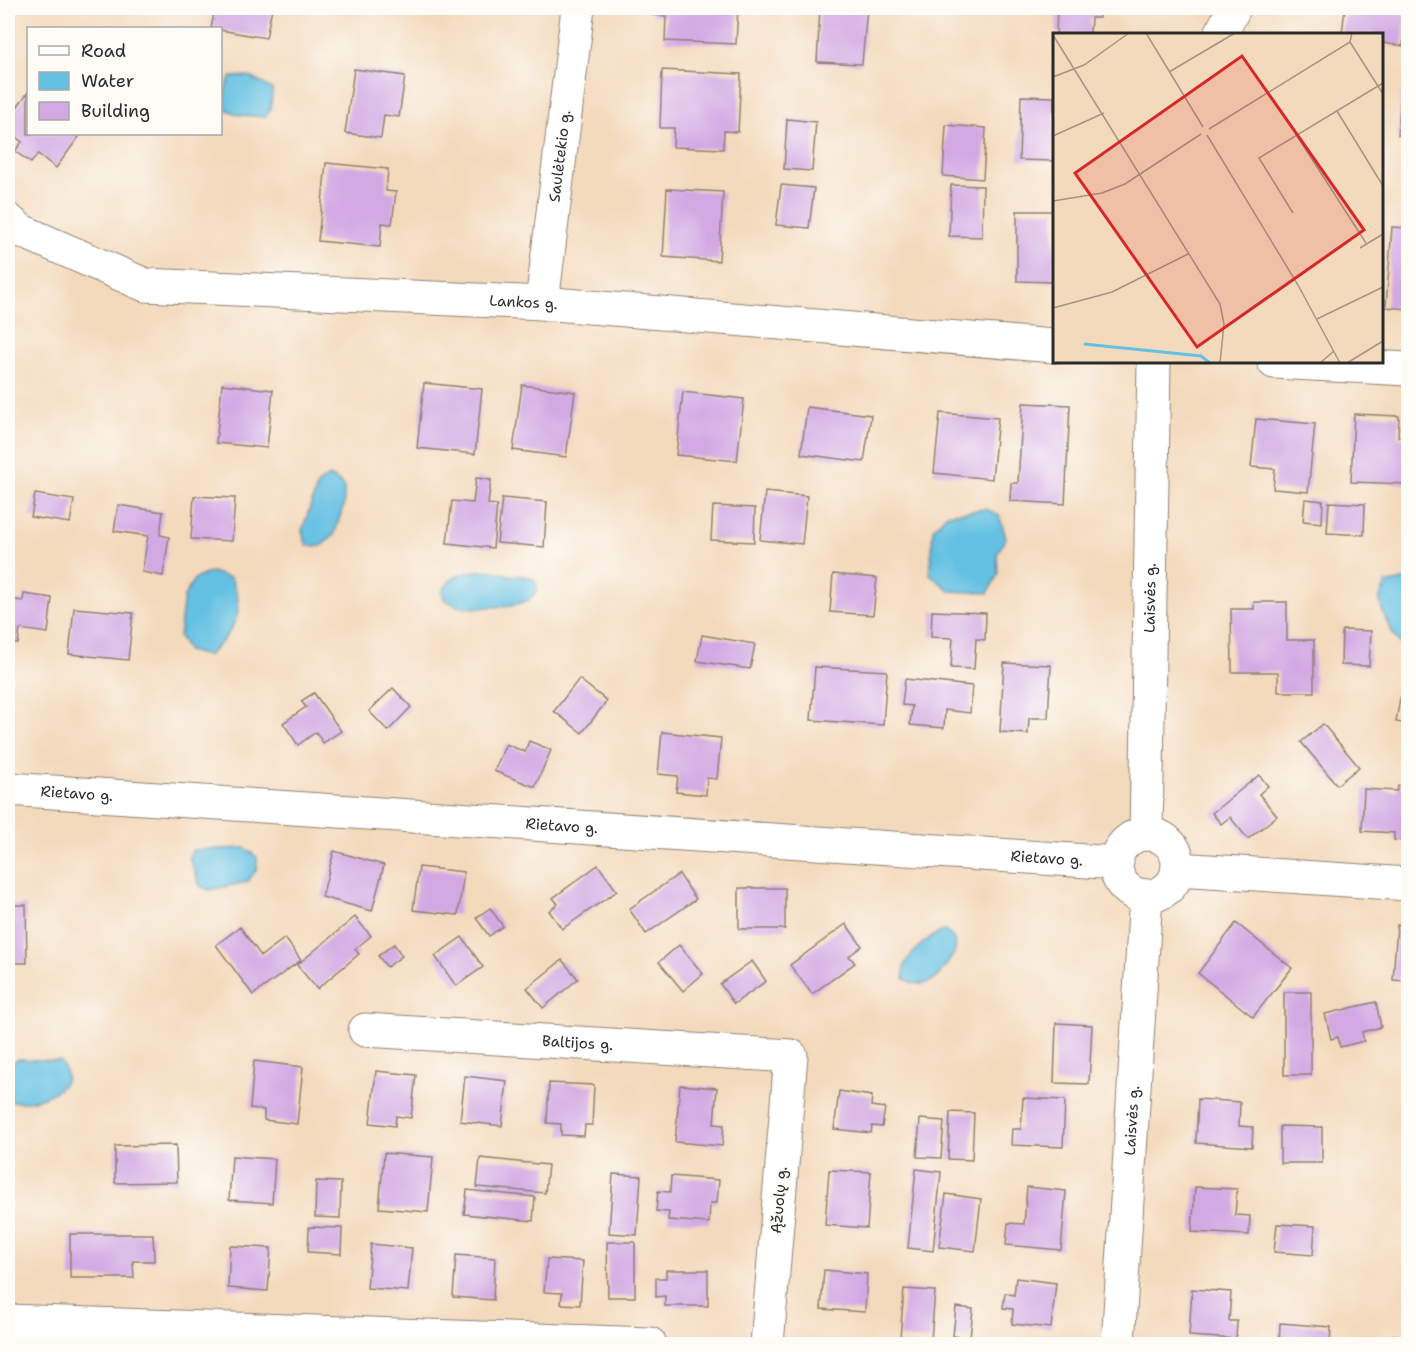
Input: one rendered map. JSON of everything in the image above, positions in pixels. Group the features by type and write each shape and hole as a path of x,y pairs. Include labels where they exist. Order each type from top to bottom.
{"street":[{"name":"Saulėtekio g.","path":"542,303 578,8"},
{"path":"1222,33 1234,8"},
{"name":"Lankos g.","path":"8,220 22,231 145,285 542,303 1053,346"},
{"name":"Laisvės g.","path":"1146,834 1154,363"},
{"path":"1293,363 1408,369"},
{"name":"Rietavo g.","path":"8,789 1117,863"},
{"path":"1146,834 1166,841 1178,859 1178,869 1176,878 1170,886 1155,895 1146,896 1124,885 1120,879 1117,863 1123,846 1137,836 1146,834"},
{"path":"1178,869 1408,884"},
{"name":"Laisvės g.","path":"1118,1344 1146,896"},
{"name":"Baltijos g.","path":"365,1030 791,1056"},
{"name":"Ąžuolų g.","path":"767,1344 791,1056"},
{"path":"8,1321 650,1344"}],"water":[{"path":"248,76 272,89 271,109 265,117 240,115 227,110 225,93 231,77"},
{"path":"329,476 344,487 344,504 334,535 321,546 307,546 302,531 318,484"},
{"path":"986,509 999,515 1006,538 997,554 998,574 988,593 950,591 930,574 933,529 947,514"},
{"path":"477,571 526,576 535,580 537,590 528,600 495,607 461,607 444,599 442,592 452,579"},
{"path":"211,572 231,578 237,595 238,609 237,617 229,632 207,656 188,651 179,636 184,597 194,579"},
{"path":"1408,579 1408,647 1403,647 1388,624 1380,598 1386,584"},
{"path":"245,848 257,857 257,869 247,882 209,890 200,886 189,857 192,850"},
{"path":"945,931 956,945 952,956 938,976 932,981 920,984 904,978 906,962 915,951 934,936"},
{"path":"19,1059 60,1061 66,1078 57,1090 41,1098 22,1102 8,1100 8,1065"}],"building":[{"path":"215,8 272,8 266,38 222,30 222,27 211,27"},
{"path":"652,8 738,8 736,44 665,41 666,16 652,15"},
{"path":"820,8 867,8 862,64 817,62"},
{"path":"1057,8 1100,8 1099,18 1091,18 1090,33 1056,33"},
{"path":"1345,8 1407,8 1403,46 1383,43 1383,33 1342,33"},
{"path":"354,69 405,76 399,117 384,115 381,138 345,133"},
{"path":"662,70 741,74 738,132 724,131 723,149 673,147 674,128 660,128"},
{"path":"1401,91 1408,92 1408,136 1398,135"},
{"path":"27,93 27,135 80,135 56,168 38,154 31,163 15,151 22,142 8,131 8,120"},
{"path":"1021,96 1053,97 1053,161 1019,160"},
{"path":"787,119 816,122 812,171 784,169"},
{"path":"946,125 986,128 983,179 943,176"},
{"path":"326,163 388,169 386,191 396,192 392,224 382,223 380,247 318,241"},
{"path":"781,185 814,188 809,228 776,225"},
{"path":"951,185 983,186 982,237 949,236"},
{"path":"667,189 723,192 719,261 663,257"},
{"path":"1017,211 1053,211 1053,282 1017,281"},
{"path":"1392,227 1408,228 1408,309 1386,307"},
{"path":"424,383 482,389 475,454 417,448"},
{"path":"222,384 273,390 267,448 216,443"},
{"path":"522,385 575,392 566,457 513,450"},
{"path":"683,392 744,399 737,461 676,455"},
{"path":"1023,403 1070,405 1065,504 1010,501 1011,483 1018,483"},
{"path":"807,407 871,415 864,462 801,454"},
{"path":"940,413 998,418 992,479 934,473"},
{"path":"1354,414 1399,416 1398,437 1408,437 1408,484 1351,482"},
{"path":"1256,419 1315,424 1308,492 1273,489 1275,469 1251,467"},
{"path":"476,478 491,480 488,504 497,505 493,548 447,543 452,501 473,503"},
{"path":"765,492 807,496 802,544 760,540"},
{"path":"35,494 74,500 70,523 31,517"},
{"path":"194,496 235,498 232,541 191,539"},
{"path":"502,498 547,502 544,547 497,543"},
{"path":"1305,499 1323,501 1322,523 1303,521"},
{"path":"1329,502 1365,504 1364,535 1327,533"},
{"path":"118,505 163,512 160,535 169,537 163,576 142,572 148,536 114,531"},
{"path":"713,506 755,508 754,542 711,540"},
{"path":"833,574 877,578 873,615 830,612"},
{"path":"24,594 52,598 48,633 20,629 18,644 8,642 8,599 23,601"},
{"path":"1254,602 1287,602 1287,640 1314,640 1314,692 1278,692 1278,672 1232,672 1231,609 1254,609"},
{"path":"74,608 133,613 128,660 69,654"},
{"path":"932,611 986,613 985,640 976,639 974,669 951,668 953,638 931,637"},
{"path":"1342,630 1371,631 1369,666 1341,665"},
{"path":"702,635 755,644 750,669 697,661"},
{"path":"1004,663 1051,665 1048,718 1029,718 1028,734 1000,732"},
{"path":"815,667 887,671 883,725 811,720"},
{"path":"579,679 607,701 582,733 554,711"},
{"path":"905,679 972,686 970,713 945,710 944,728 910,725 912,706 902,705"},
{"path":"393,688 411,707 388,731 369,711"},
{"path":"314,693 341,731 323,743 316,732 298,745 283,723 306,707 301,701"},
{"path":"1400,698 1408,699 1408,724 1396,722"},
{"path":"1323,724 1359,767 1337,785 1301,742"},
{"path":"662,732 721,738 717,779 707,778 706,795 676,792 678,776 658,774"},
{"path":"529,741 551,750 535,787 494,771 506,744 525,752"},
{"path":"1259,775 1268,786 1259,794 1277,816 1248,839 1230,817 1221,824 1212,813"},
{"path":"1398,786 1408,786 1408,841 1394,840 1394,833 1362,831 1364,789 1397,791"},
{"path":"334,851 384,865 372,911 322,897"},
{"path":"598,865 617,891 562,929 549,911 558,904 553,898"},
{"path":"419,867 464,872 458,915 413,910"},
{"path":"679,874 696,899 646,934 629,909"},
{"path":"739,888 785,888 785,929 739,929"},
{"path":"8,905 26,905 27,963 8,963"},
{"path":"490,908 503,926 489,936 476,918"},
{"path":"355,917 371,936 355,949 359,954 317,989 297,965"},
{"path":"1236,923 1292,968 1253,1017 1198,973"},
{"path":"846,924 862,946 849,956 855,963 812,994 790,965"},
{"path":"1397,925 1408,926 1408,981 1393,980"},
{"path":"240,927 261,956 285,938 301,960 253,995 216,945"},
{"path":"462,937 483,967 456,986 435,956"},
{"path":"394,944 402,956 387,967 378,956"},
{"path":"679,945 703,974 683,991 659,962"},
{"path":"562,960 578,979 543,1008 527,988"},
{"path":"752,961 766,981 734,1004 720,984"},
{"path":"1284,992 1311,992 1311,1075 1284,1075"},
{"path":"1376,1002 1381,1027 1362,1032 1364,1041 1340,1047 1338,1037 1331,1039 1325,1014"},
{"path":"1056,1023 1092,1025 1089,1084 1054,1083"},
{"path":"254,1061 303,1067 297,1124 264,1120 264,1110 250,1108"},
{"path":"376,1071 416,1075 411,1118 396,1116 395,1126 370,1123"},
{"path":"465,1076 507,1081 502,1126 460,1121"},
{"path":"549,1083 594,1085 592,1125 585,1125 584,1136 561,1135 561,1124 547,1123"},
{"path":"680,1085 717,1088 714,1124 724,1125 722,1146 675,1142"},
{"path":"839,1091 872,1096 871,1106 885,1108 882,1127 872,1126 871,1133 834,1129"},
{"path":"1023,1098 1065,1100 1063,1147 1011,1145 1012,1129 1021,1129"},
{"path":"1198,1099 1240,1102 1239,1126 1253,1127 1252,1147 1196,1143"},
{"path":"950,1112 974,1113 972,1160 948,1159"},
{"path":"920,1119 944,1121 941,1158 917,1157"},
{"path":"1280,1126 1322,1127 1322,1163 1280,1163"},
{"path":"176,1145 177,1182 115,1183 115,1146"},
{"path":"384,1153 433,1157 428,1212 379,1208"},
{"path":"232,1156 275,1159 272,1203 229,1200"},
{"path":"480,1158 548,1165 545,1193 477,1187"},
{"path":"916,1169 941,1172 933,1251 908,1248"},
{"path":"829,1170 871,1172 867,1228 825,1225"},
{"path":"613,1174 641,1176 637,1235 609,1233"},
{"path":"671,1176 719,1180 717,1203 710,1203 709,1223 668,1220 669,1212 656,1211 658,1191 670,1192"},
{"path":"316,1181 341,1182 340,1218 315,1217"},
{"path":"1027,1187 1066,1191 1061,1250 1006,1245 1008,1223 1024,1224"},
{"path":"1195,1187 1237,1189 1235,1215 1250,1216 1249,1235 1192,1232"},
{"path":"467,1190 535,1197 533,1221 464,1214"},
{"path":"946,1194 981,1199 975,1251 939,1247"},
{"path":"1277,1224 1315,1226 1313,1255 1274,1252"},
{"path":"309,1227 342,1228 341,1254 308,1252"},
{"path":"70,1234 153,1234 154,1261 133,1261 134,1278 70,1278"},
{"path":"607,1242 635,1242 635,1297 608,1297"},
{"path":"371,1244 412,1248 408,1291 367,1288"},
{"path":"230,1246 271,1248 268,1291 228,1288"},
{"path":"456,1255 495,1258 493,1300 453,1297"},
{"path":"547,1259 583,1261 580,1305 561,1304 562,1293 544,1292"},
{"path":"666,1270 708,1270 708,1306 665,1306 665,1296 656,1297 656,1278 666,1278"},
{"path":"824,1270 867,1274 865,1312 821,1309"},
{"path":"1016,1278 1056,1283 1051,1328 1012,1324 1013,1309 1003,1308 1005,1293 1014,1295"},
{"path":"904,1289 935,1291 931,1340 900,1338"},
{"path":"1192,1289 1231,1292 1229,1321 1237,1321 1236,1339 1189,1336"},
{"path":"956,1307 973,1309 970,1338 953,1336"},
{"path":"1280,1323 1331,1327 1330,1344 1279,1344"},
{"path":"1392,1335 1408,1337 1408,1344 1391,1344"}]}
